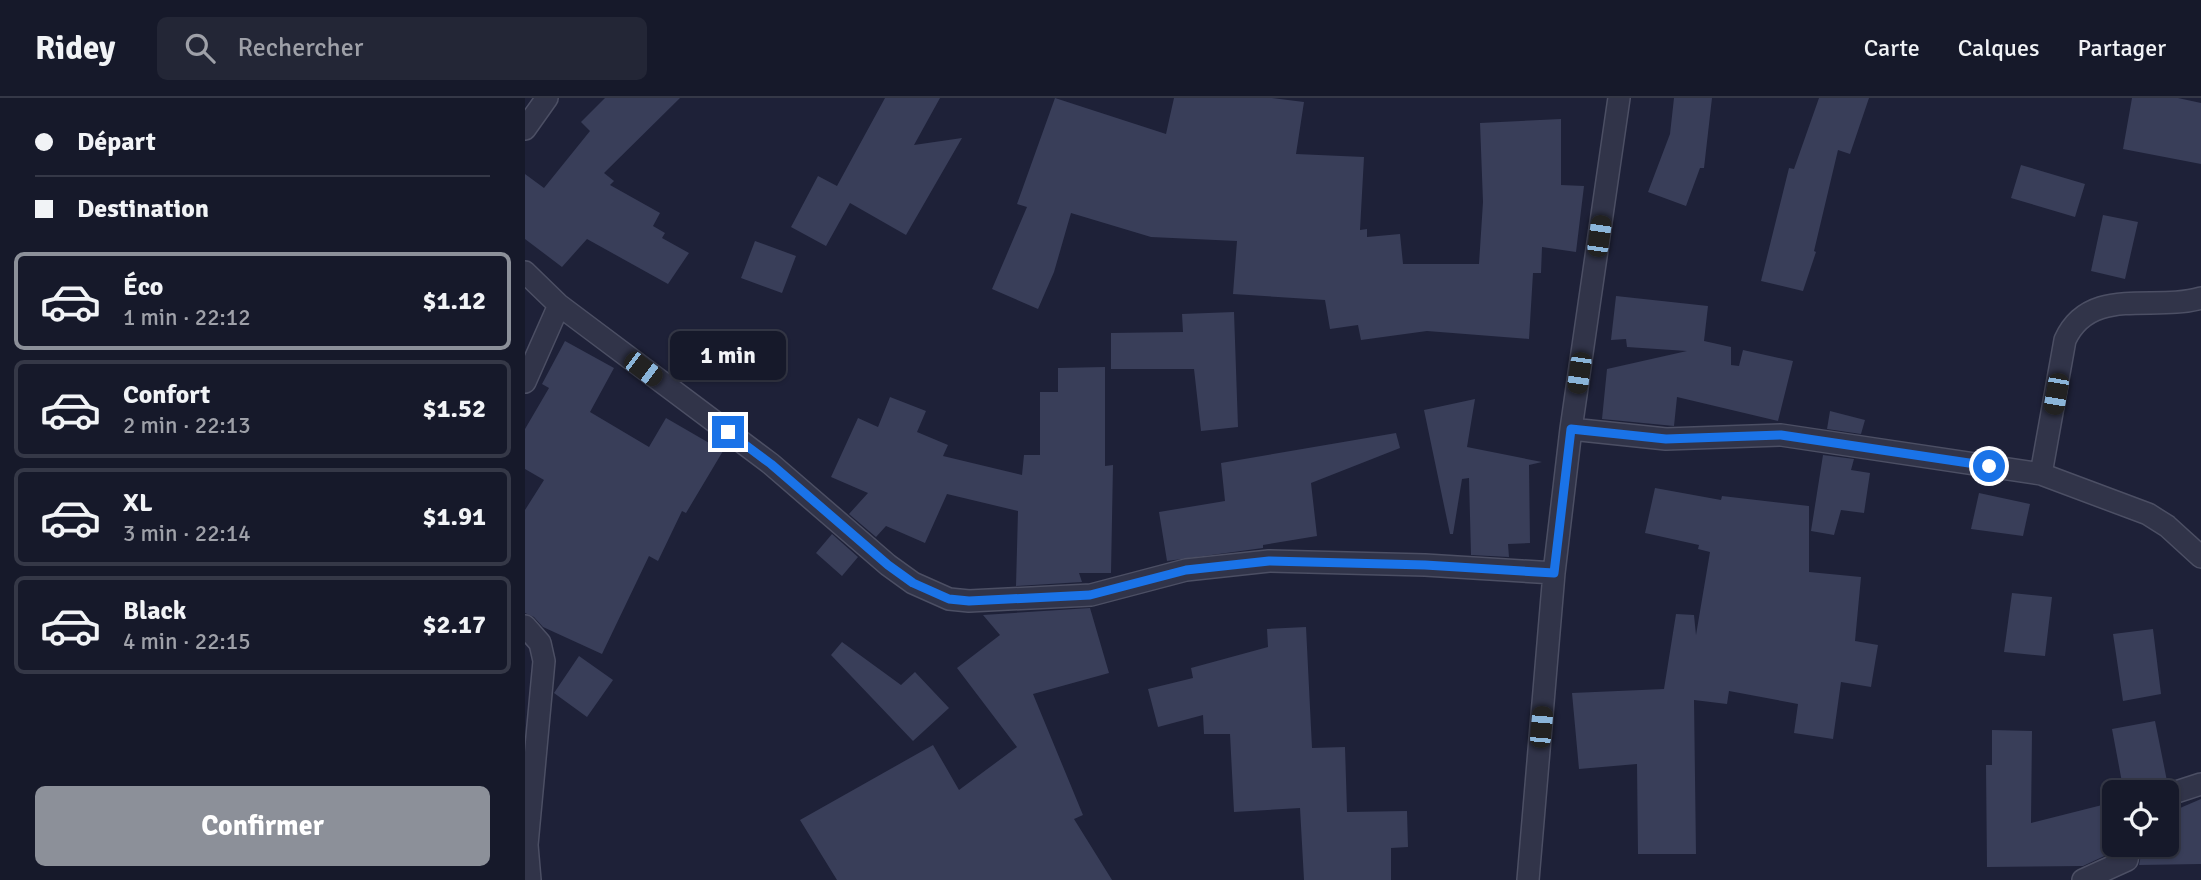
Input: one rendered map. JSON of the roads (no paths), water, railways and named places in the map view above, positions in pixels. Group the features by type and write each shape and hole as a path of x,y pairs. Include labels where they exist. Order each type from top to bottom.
{"street":[{"path":"525,129 547,98"},
{"path":"1528,880 1554,573 1571,429 1619,98"},
{"path":"525,272 558,305 771,464 888,565 913,583 949,599 969,601 1090,595 1186,570 1269,561 1425,565 1554,573"},
{"path":"2041,474 2066,340 2073,323 2097,308 2201,298"},
{"path":"525,382 558,305"},
{"path":"1571,429 1666,439 1781,435 2041,474 2148,514 2167,526 2201,557"},
{"path":"525,626 540,643 544,661 527,845 530,880"},
{"path":"2179,791 2201,784"},
{"path":"2083,880 2120,865 2128,857"}]}
